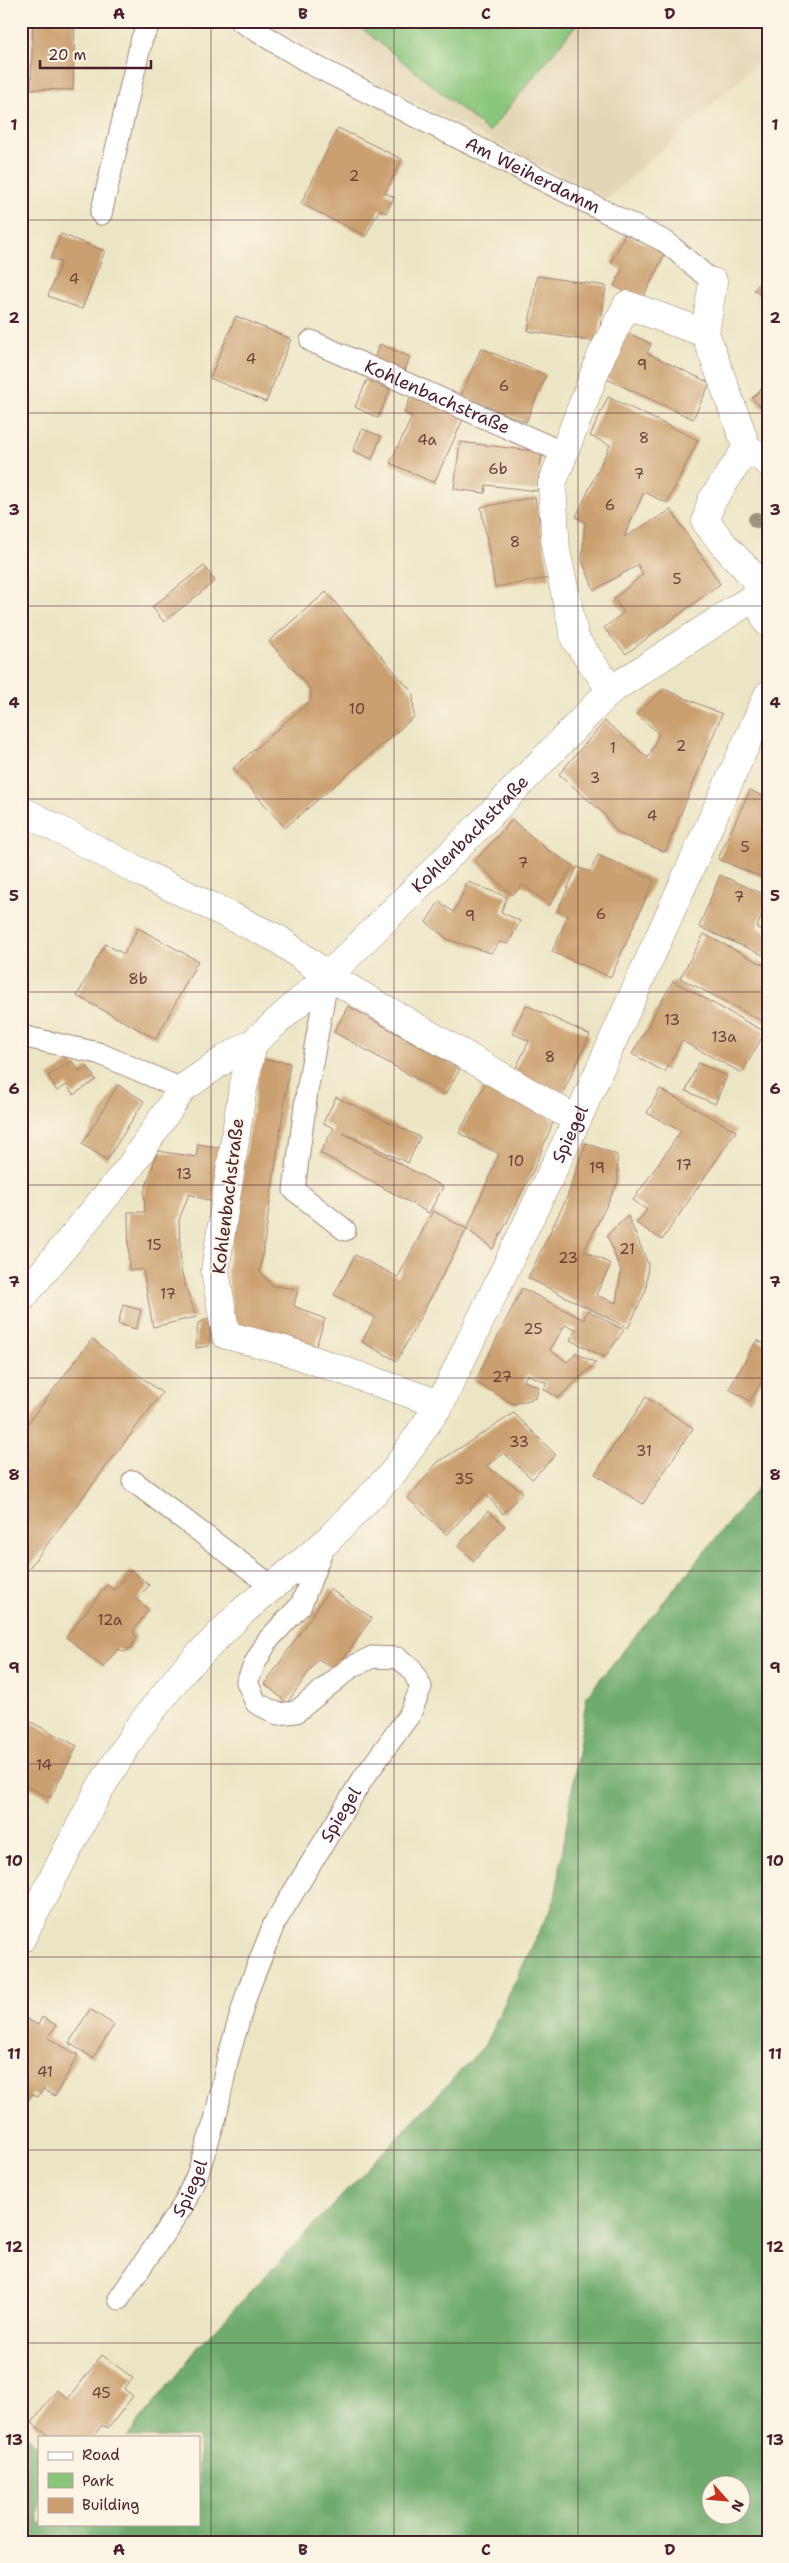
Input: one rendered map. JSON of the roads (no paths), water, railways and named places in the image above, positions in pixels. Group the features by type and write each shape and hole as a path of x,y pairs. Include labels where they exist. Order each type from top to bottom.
{"street":[{"name":"Am Weiherdamm","path":"713,282 705,333 728,399 757,455"},
{"path":"611,690 575,639 556,551 552,484 602,354 626,305 705,333"},
{"path":"757,455 711,502 706,522 762,590 768,623"},
{"name":"Kohlenbachstraße","path":"21,1299 130,1167 182,1089 225,1059 253,1043 328,976 479,826 611,690 762,590"},
{"name":"Spiegel","path":"21,1938 99,1790 138,1728 183,1671 243,1611 325,1543 392,1474 440,1404 577,1120 768,696"},
{"path":"21,810 144,874 278,939 328,976 577,1120"},
{"name":"Kohlenbachstraße","path":"253,1043 242,1093 215,1271 226,1335 282,1349 440,1404"}],"lane":[{"path":"101,214 142,38 151,21"},
{"name":"Am Weiherdamm","path":"240,21 313,65 666,242 713,282"},
{"name":"Kohlenbachstraße","path":"311,341 564,453"},
{"path":"328,976 307,1091 294,1190 345,1230"},
{"path":"21,1036 98,1053 182,1089"},
{"path":"133,1481 272,1587"},
{"name":"Spiegel","path":"119,2299 184,2204 197,2175 215,2120 228,2058 247,1993 274,1924 360,1783 410,1714 421,1687 411,1668 398,1658 372,1657 350,1668 296,1712 278,1714 256,1702 247,1682 255,1663 268,1640 301,1605 325,1543"}]}
